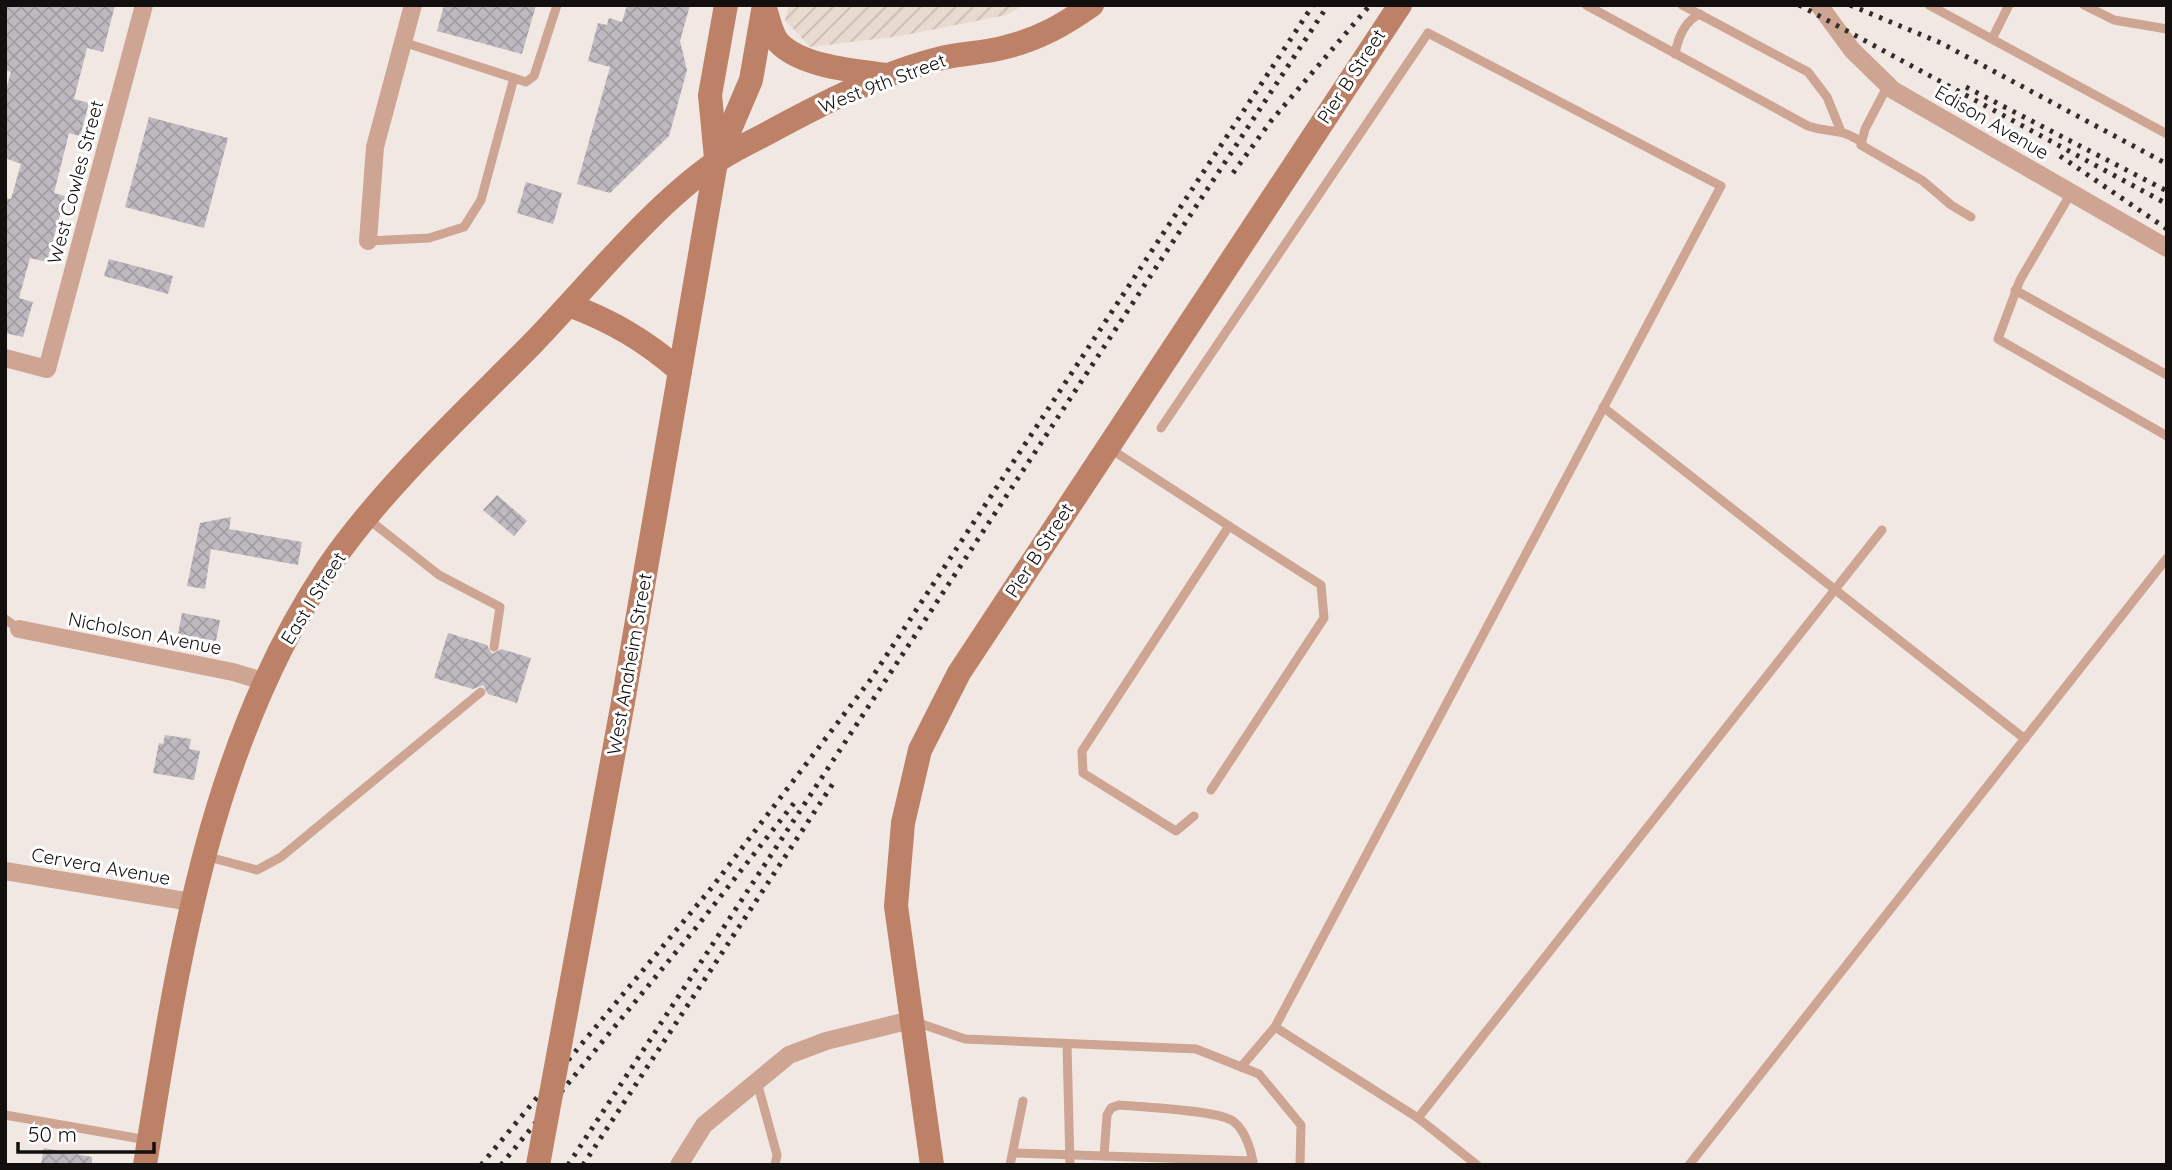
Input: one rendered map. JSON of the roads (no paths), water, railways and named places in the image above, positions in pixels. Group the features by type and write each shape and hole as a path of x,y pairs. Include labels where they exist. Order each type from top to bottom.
{"main road":[{"name":"West Anaheim Street","path":"716,162 710,95 726,5"},
{"name":"West 9th Street","path":"716,162 826,101 941,58 1007,47 1055,30 1092,5"},
{"name":"Pier B Street","path":"932,1165 896,906 903,823 920,750 958,673 1400,5"},
{"name":"West Anaheim Street","path":"538,1165 623,702 716,162 751,80 764,6"},
{"path":"764,6 778,42 808,60 846,70 892,76"},
{"name":"East I Street","path":"145,1165 191,902 203,856 263,681 329,566 420,458 659,211 716,162"},
{"path":"569,305 605,318 636,336 680,371"}],"street":[{"name":"West Cowles Street","path":"5,358 47,369 144,5"},
{"path":"368,241 375,147 413,5"},
{"name":"Edison Avenue","path":"1819,5 1852,50 1888,85 2167,248"},
{"name":"Nicholson Avenue","path":"12,624 233,671 263,681"},
{"name":"Cervera Avenue","path":"5,871 191,902"},
{"path":"679,1165 704,1125 789,1055 826,1041 911,1020"}],"lane":[{"path":"403,42 526,82 534,76 557,5"},
{"path":"1586,5 1808,126 1819,130 1840,129 1860,141 1864,149 1923,181 1951,205 1971,217"},
{"path":"1682,5 1808,72 1827,97 1840,129"},
{"path":"1928,5 2167,134"},
{"path":"1992,39 2009,5"},
{"path":"2084,5 2114,20 2167,29"},
{"path":"1675,54 1688,22 1700,14"},
{"path":"1161,428 1428,33 1721,186 1275,1027 1241,1067"},
{"path":"368,241 429,238 464,227 481,200 514,78"},
{"path":"1860,141 1888,85"},
{"path":"2071,192 2015,290 1998,339 2167,436"},
{"path":"2015,290 2167,374"},
{"path":"1603,407 2025,738"},
{"path":"1107,447 1321,586 1324,618 1211,790"},
{"path":"368,519 439,575 500,607 494,647"},
{"path":"1194,816 1176,831 1083,773 1082,751 1229,526"},
{"path":"1418,1118 1882,530"},
{"path":"1689,1165 2167,558"},
{"path":"203,856 257,870 281,857 481,692"},
{"path":"911,1020 965,1039 1196,1049 1259,1074 1301,1125 1300,1165"},
{"path":"1275,1027 1418,1118 1477,1165"},
{"path":"1067,1045 1070,1160"},
{"path":"756,1081 776,1155 775,1165"},
{"path":"1010,1165 1023,1101"},
{"path":"1013,1153 1070,1160 1104,1156 1253,1163 1245,1137 1232,1121 1214,1115 1119,1105 1111,1108 1107,1115 1104,1156"},
{"path":"5,1115 149,1140"}],"railway":[{"path":"481,1165 713,886 871,679 1313,5"},
{"path":"568,1165 1328,5"},
{"path":"1233,173 1271,121 1370,5"},
{"path":"1799,5 2167,204"},
{"path":"1850,5 1941,43 2167,164"},
{"path":"1966,87 2167,191"},
{"path":"2060,156 2167,229"},
{"path":"583,1165 834,782"},
{"path":"501,1165 699,924 798,798"}]}
